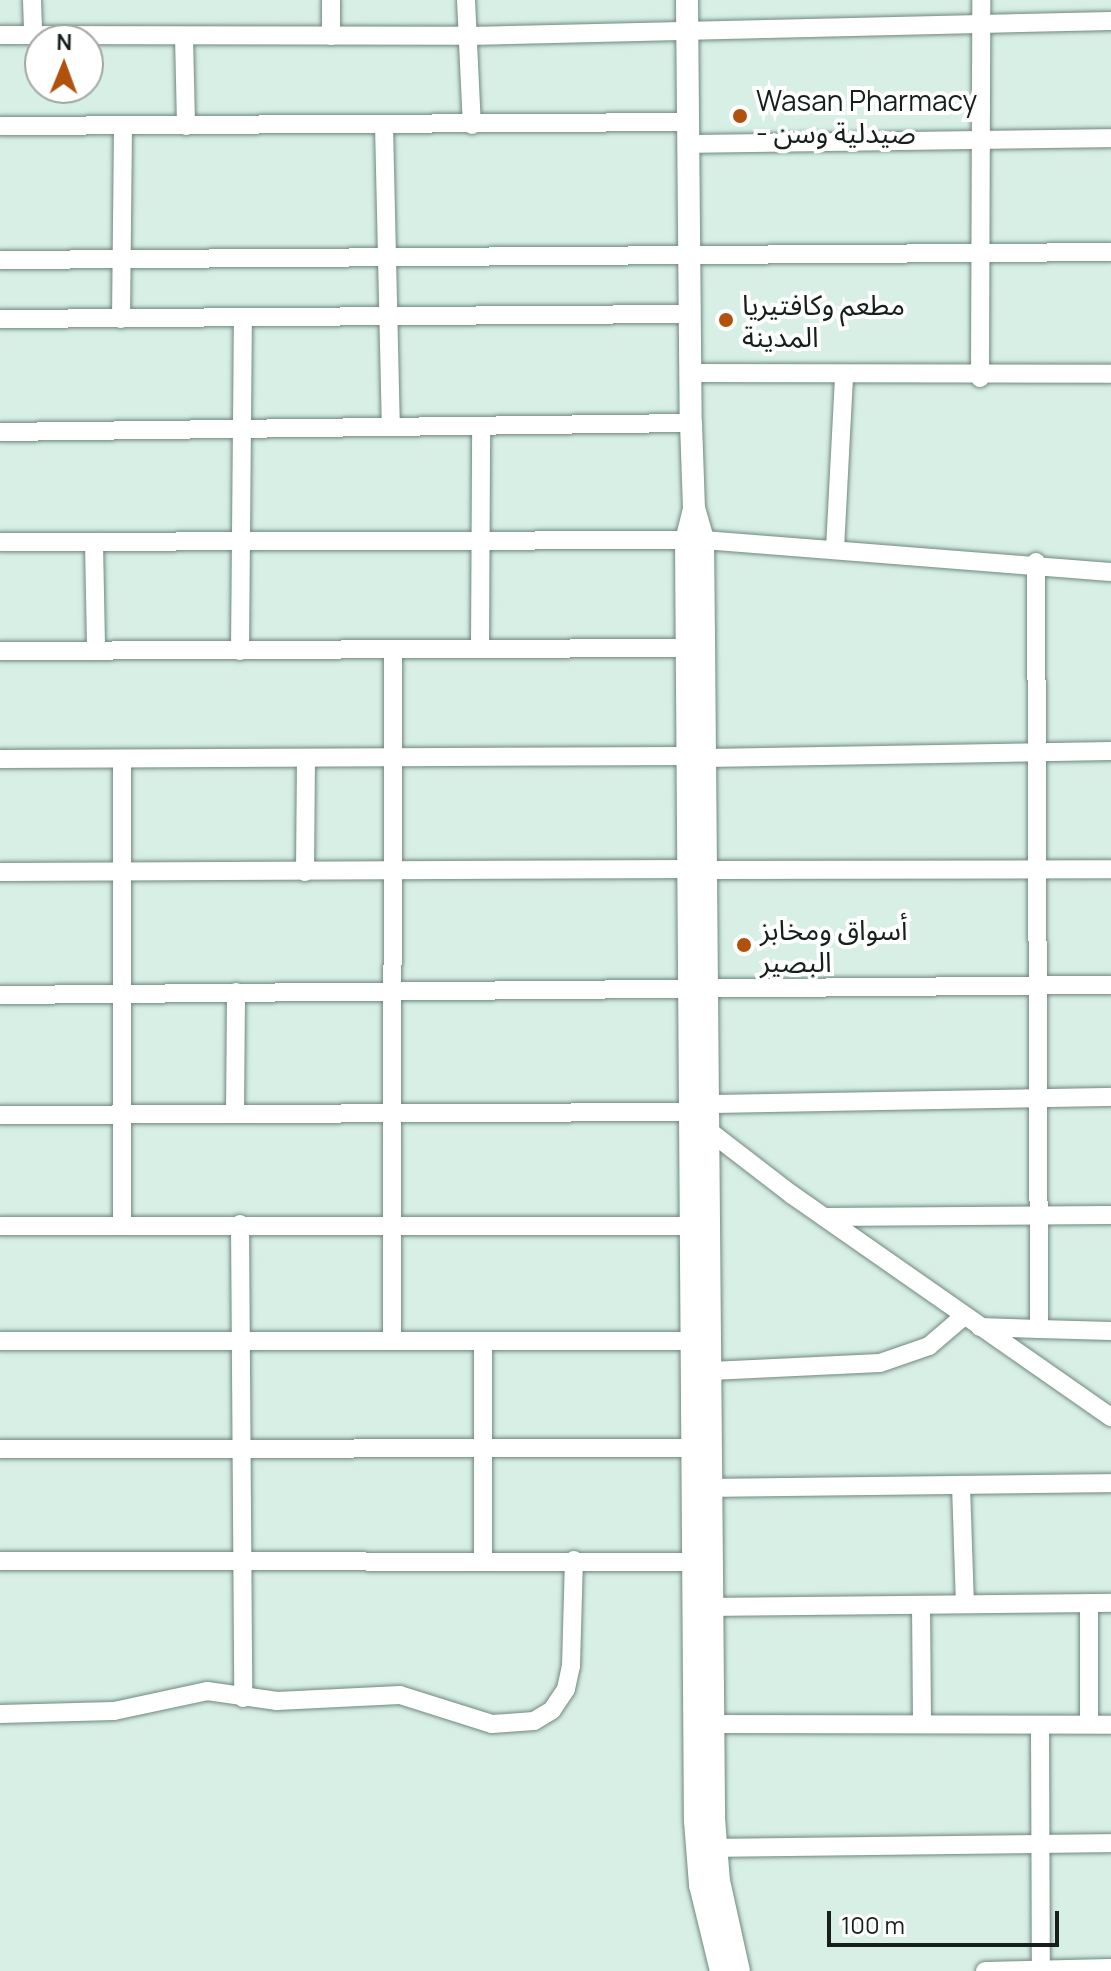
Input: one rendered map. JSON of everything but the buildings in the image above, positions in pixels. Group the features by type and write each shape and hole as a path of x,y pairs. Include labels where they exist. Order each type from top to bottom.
{"main road":[{"path":"687,0 698,870 698,1108 691,1226 696,1852 721,1971"},
{"path":"694,540 687,648 696,757"},
{"path":"698,1108 708,1130 715,1848 726,1925 739,1971"}],"street":[{"path":"32,0 33,24"},
{"path":"331,0 331,36"},
{"path":"466,0 472,125"},
{"path":"980,378 978,141 981,0"},
{"path":"104,35 468,36 981,21 1111,21"},
{"path":"0,35 24,35"},
{"path":"184,36 186,126"},
{"path":"384,125 391,426"},
{"path":"0,126 472,125 978,141 1111,138"},
{"path":"121,319 123,126"},
{"path":"0,260 1111,252"},
{"path":"0,319 689,314"},
{"path":"240,651 243,318"},
{"path":"690,373 980,378 1111,374"},
{"path":"835,549 844,376"},
{"path":"0,432 691,423"},
{"path":"480,649 481,426"},
{"path":"0,542 694,540 1036,562 1111,572"},
{"path":"94,542 96,651"},
{"path":"1036,562 1039,1329"},
{"path":"0,651 687,648"},
{"path":"392,1341 393,651"},
{"path":"0,759 696,757 1111,751"},
{"path":"305,872 306,758"},
{"path":"122,761 122,1225"},
{"path":"0,872 1111,869"},
{"path":"0,995 392,994 1111,985"},
{"path":"235,1112 236,992"},
{"path":"0,1115 391,1113 698,1108 1038,1096 1111,1097"},
{"path":"708,1130 824,1217 1111,1417"},
{"path":"824,1217 1111,1215"},
{"path":"240,1224 246,1561 243,1698"},
{"path":"0,1226 691,1226"},
{"path":"711,1371 880,1363 929,1346 964,1316"},
{"path":"980,1327 1111,1331"},
{"path":"0,1341 691,1341"},
{"path":"483,1341 483,1558"},
{"path":"0,1449 692,1448"},
{"path":"712,1488 1111,1483"},
{"path":"961,1485 965,1604"},
{"path":"0,1561 483,1558 693,1562"},
{"path":"0,1714 98,1713 207,1691 243,1698 327,1701 400,1695 492,1724 534,1721 552,1710 566,1689 571,1666 574,1560"},
{"path":"1089,1603 1089,1724"},
{"path":"713,1607 1111,1603"},
{"path":"921,1605 922,1724"},
{"path":"713,1724 1111,1725"},
{"path":"1040,1725 1038,1843 1041,1969"},
{"path":"715,1848 1111,1843"},
{"path":"985,1971 1111,1968"}],"place":[{"name":"Wasan Pharmacy - صيدلية وسن","path":"740,116"},
{"name":"مطعم وكافتيريا المدينة","path":"726,320"},
{"name":"أسواق ومخابز البصير","path":"744,945"}]}
